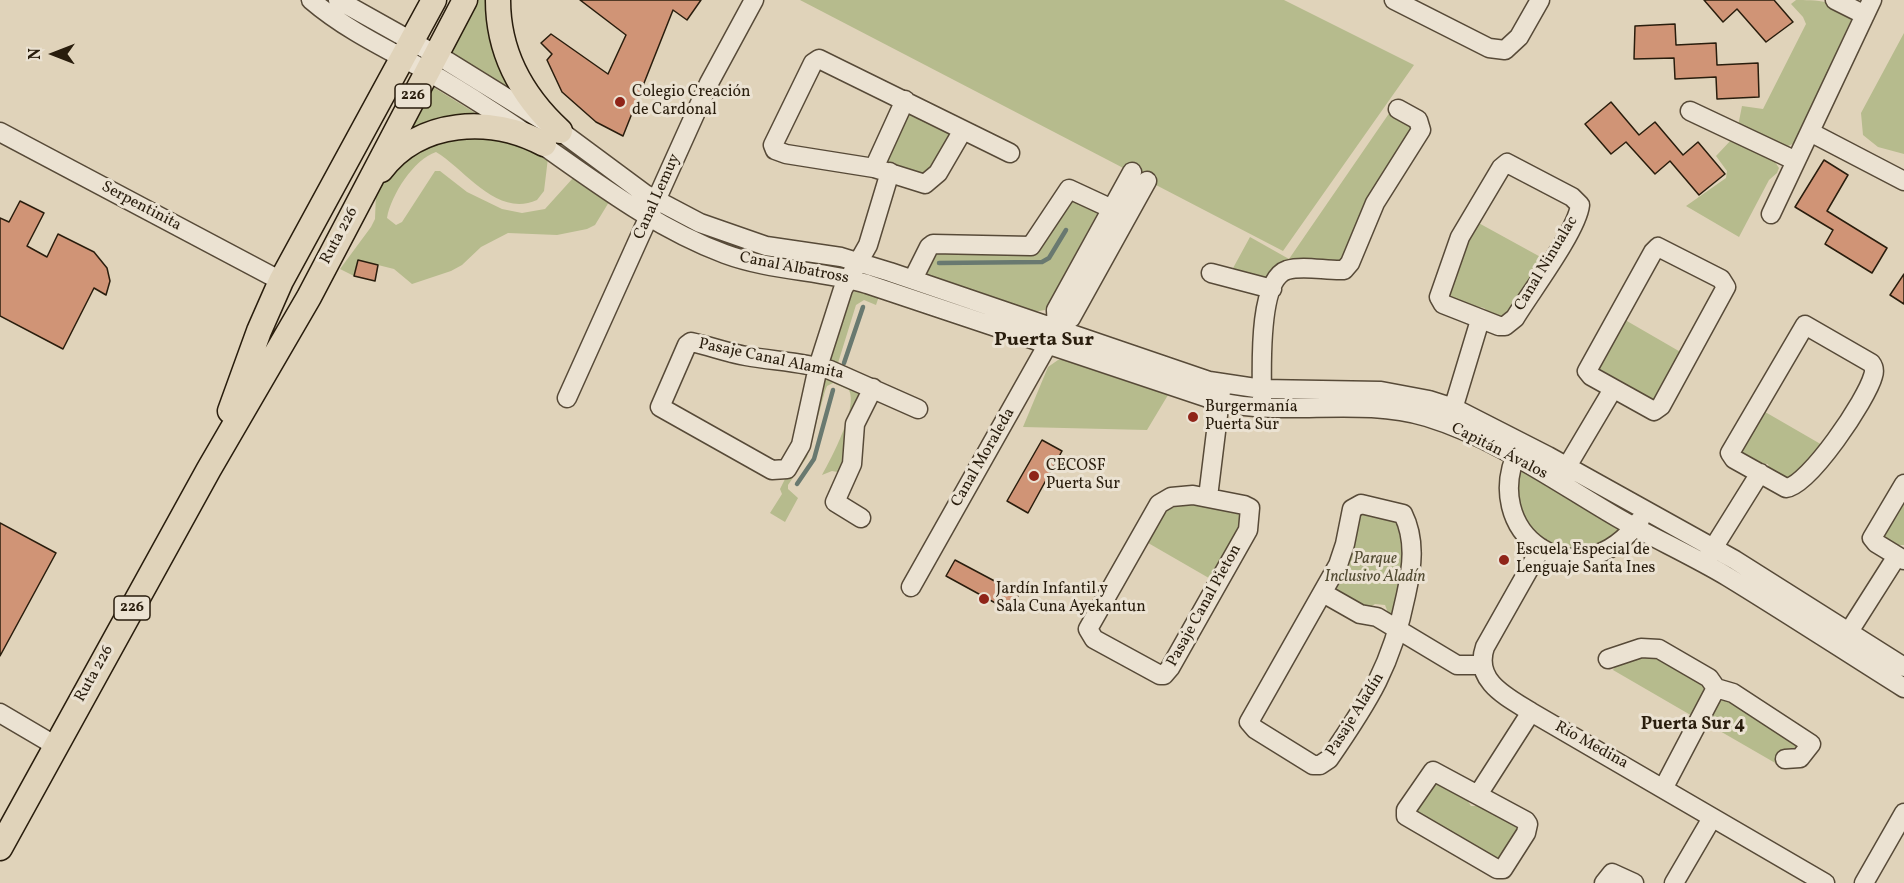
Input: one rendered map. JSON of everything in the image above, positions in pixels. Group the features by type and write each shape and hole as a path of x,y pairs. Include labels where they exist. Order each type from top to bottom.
{"main road":[{"name":"Ruta 226","path":"209,470 259,331 281,281 434,0"},
{"name":"Ruta 226","path":"0,848 209,470 309,297 363,194 437,66 465,0"},
{"path":"498,0 502,42 516,76 552,137"},
{"path":"363,194 384,166 397,154 422,137 444,129 497,127 529,136 552,137"}],"street":[{"path":"311,0 346,26 406,50 437,66"},
{"path":"338,0 406,50"},
{"name":"Canal Lemuy","path":"567,398 709,83 754,0"},
{"path":"1394,0 1423,6 1489,48 1505,50 1519,37 1540,0"},
{"path":"1771,214 1869,7 1835,0"},
{"path":"963,130 931,182 922,184 882,170 786,154 775,150 774,142 817,59 905,100 1010,153"},
{"name":"Canal Albatross","path":"437,66 656,200 700,223 744,240 858,262 1057,328"},
{"path":"818,367 848,279 868,245 882,170 905,100"},
{"path":"1262,398 1264,320 1272,289 1279,277 1287,270 1344,270 1347,267 1361,242 1375,203 1421,128 1418,120 1398,109"},
{"path":"1690,111 1796,161"},
{"name":"Serpentinita","path":"0,132 281,281"},
{"path":"1810,132 1904,181"},
{"name":"Canal Albatross","path":"552,137 648,218 694,241 742,260 848,279 1048,346"},
{"name":"Canal Ninualac","path":"1507,163 1577,201 1579,210 1560,246 1510,323 1499,326 1480,320 1443,304 1439,300 1439,294 1460,237 1501,168 1507,163"},
{"name":"Canal Moraleda","path":"911,587 1057,328 1071,318 1139,176 1110,208 1056,310 1057,328"},
{"path":"913,279 929,247 933,244 1031,246 1069,189 1110,208"},
{"path":"1656,249 1664,249 1724,281 1725,292 1658,410 1649,410 1613,389 1591,376 1588,368 1656,249"},
{"path":"1211,273 1272,289"},
{"path":"1451,417 1480,320"},
{"path":"1810,326 1871,363 1874,375 1863,397 1809,473 1788,488 1760,473 1734,459 1730,451 1802,328 1810,326"},
{"name":"Capitán Ávalos","path":"1057,328 1186,374 1222,383 1262,398"},
{"name":"Pasaje Canal Alamita","path":"818,367 801,445 787,470 772,470 662,409 661,401 689,342 743,355 818,367 873,388 918,409"},
{"name":"Capitán Ávalos","path":"1048,346 1220,402 1381,391 1451,417 1518,449 1568,466 1647,511 1838,647 1904,688"},
{"path":"1208,497 1222,383"},
{"path":"861,518 835,502 852,464 855,424 873,388"},
{"path":"1558,483 1613,389"},
{"path":"1518,449 1508,490 1513,513 1524,532 1541,548 1564,558 1593,557 1620,543 1647,511"},
{"name":"Capitán Ávalos","path":"1518,449 1558,483 1635,528 1708,556 1849,631 1904,667"},
{"path":"1708,556 1760,473"},
{"path":"1838,647 1900,558 1876,543 1872,537 1904,484"},
{"name":"Pasaje Canal Pieton","path":"1175,496 1208,497 1250,508 1249,526 1170,668 1164,675 1160,675 1094,639 1089,635 1089,624 1162,501 1175,496"},
{"name":"Pasaje Aladín","path":"1361,504 1403,514 1413,563 1399,630 1378,683 1329,759 1320,765 1308,762 1255,729 1249,722 1323,593 1342,555 1353,507 1361,504"},
{"path":"1323,593 1360,614 1377,617 1457,665 1482,665 1488,640 1541,548"},
{"path":"1608,659 1630,650 1652,647 1709,678 1716,688 1733,693 1811,744 1800,758 1785,759"},
{"name":"Río Medina","path":"1482,665 1491,684 1531,712 1825,883"},
{"path":"1664,788 1716,688"},
{"path":"1479,793 1531,712"},
{"path":"0,713 56,746"},
{"path":"1433,771 1479,793 1528,824 1516,850 1506,866 1500,870 1406,816 1406,810 1433,771"},
{"path":"1864,883 1904,813"},
{"path":"1674,883 1712,818"},
{"path":"1604,883 1612,873 1635,883"}],"green space":[{"path":"475,0 490,0 514,92 448,51"},
{"path":"800,0 1284,0 1414,65 1283,251"},
{"path":"1796,0 1828,2 1843,8 1851,20 1795,143 1788,146 1738,126 1742,106 1763,109 1806,24 1791,4"},
{"path":"1904,33 1904,154 1878,147 1863,135 1861,113"},
{"path":"433,87 485,119 401,144"},
{"path":"907,111 953,130 928,177 901,170 894,162 887,162"},
{"path":"1390,112 1414,123 1354,247 1341,260 1268,279 1232,270 1250,237 1289,259"},
{"path":"494,131 548,158 544,191 537,200 522,204 509,203 495,197 436,152 420,162 405,179 393,199 387,218 396,225 402,222 435,171 440,171 467,192 502,209 522,213 545,209 573,178 609,202 595,225 587,229 557,235 508,233 481,247 462,265 451,271 412,284 394,269 358,260 354,276 340,269 375,219 376,193 385,176 410,150"},
{"path":"1732,139 1773,159 1779,168 1769,180 1739,237 1686,206 1726,178 1727,171 1716,156"},
{"path":"1065,197 1098,212 1045,310 1033,312 922,274 930,251 1025,251"},
{"path":"1475,221 1546,260 1505,319 1492,316 1484,308 1447,300"},
{"path":"856,291 879,296 876,305 864,300 856,305 838,363 853,369 852,373 830,361 830,354 848,295"},
{"path":"1620,317 1684,354 1655,404 1618,379 1595,374"},
{"path":"1058,360 1168,395 1147,430 1023,427 1048,367"},
{"path":"827,377 862,387 843,473 832,471 822,475 843,433 850,408 849,390 833,383 827,386 825,391 807,457 788,485 788,489 798,498 785,522 770,513 782,494 780,489 785,479 788,479 795,468 823,380"},
{"path":"1760,409 1824,446 1791,484 1770,472 1768,464 1756,463 1735,449"},
{"path":"1518,468 1622,528 1600,546 1588,550 1564,548 1552,544 1533,529 1518,505"},
{"path":"1904,493 1904,545 1889,545 1882,540"},
{"path":"1194,505 1235,512 1246,519 1214,581 1143,540 1166,506"},
{"name":"Parque Inclusivo Aladín","path":"1356,511 1397,517 1405,546 1397,611 1390,618 1385,605 1375,604 1367,609 1338,595 1331,583"},
{"path":"1649,650 1706,683 1694,717 1613,670 1615,666"},
{"path":"1730,697 1803,746 1783,756 1777,764 1706,723 1718,702"},
{"path":"1429,778 1466,798 1471,806 1483,806 1521,826 1503,863 1415,817 1412,806"}],"building":[{"path":"580,0 701,0 687,20 673,10 623,136 596,122 562,92 547,60 552,54 541,43 551,34 608,74 626,35"},
{"path":"1704,0 1774,0 1793,22 1766,42 1737,9 1723,22"},
{"path":"1675,24 1676,45 1716,43 1717,65 1758,63 1759,97 1717,99 1716,77 1675,79 1674,58 1634,59 1635,26"},
{"path":"1611,102 1639,135 1655,122 1683,155 1698,142 1725,174 1699,195 1670,161 1655,174 1626,142 1611,154 1585,124"},
{"path":"1824,160 1848,175 1827,211 1887,248 1872,273 1825,244 1833,230 1795,207"},
{"path":"20,201 44,213 27,246 47,257 58,234 94,252 107,268 110,281 106,295 94,288 63,349 0,316 0,218 9,222"},
{"path":"358,260 378,265 375,281 354,276"},
{"path":"1904,274 1904,304 1890,295"},
{"name":"CECOSF Puerta Sur","path":"1042,440 1062,451 1028,513 1007,501"},
{"path":"0,523 56,553 0,656"},
{"path":"955,560 1019,594 1010,611 946,576"}],"waterway":[{"path":"939,263 1042,262 1049,258 1066,230"},
{"path":"844,363 863,307"},
{"path":"797,484 814,459 833,390"}],"place":[{"name":"Colegio Creación de Cardonal","path":"620,102"},
{"name":"Burgermanía Puerta Sur","path":"1193,417"},
{"name":"CECOSF Puerta Sur","path":"1034,476"},
{"name":"Escuela Especial de Lenguaje Santa Ines","path":"1504,560"},
{"name":"Jardín Infantil y Sala Cuna Ayekantun","path":"984,599"}],"district":[{"name":"Puerta Sur","path":"1044,341"},
{"name":"Puerta Sur 4","path":"1693,726"}]}
